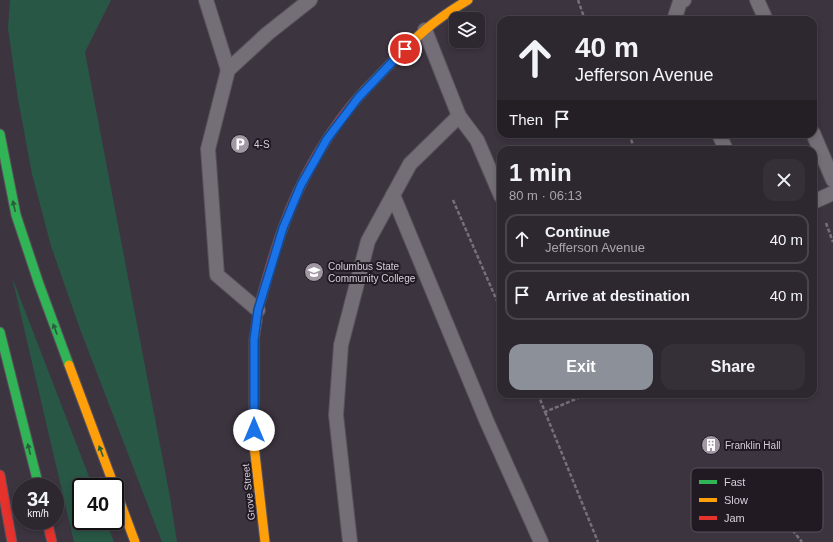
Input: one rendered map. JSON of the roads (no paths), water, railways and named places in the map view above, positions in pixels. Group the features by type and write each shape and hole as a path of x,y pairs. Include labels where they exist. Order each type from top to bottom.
{"main road":[{"name":"Grove Street","path":"265,542 254,445 254,340 258,310 283,228 301,185 327,139 358,98 395,59 426,30 468,0"},
{"path":"0,134 16,215 38,284 135,542"},
{"path":"0,332 37,478"},
{"path":"0,475 12,542"},
{"path":"49,530 52,542"}],"lane":[{"path":"206,0 228,70 208,149 216,275 258,310"},
{"path":"228,70 267,34 310,0"},
{"path":"675,16 680,2 684,0"},
{"path":"757,0 764,16"},
{"path":"426,30 459,116 477,140 497,187"},
{"path":"350,542 336,415 341,345 368,241 410,164 459,116"},
{"path":"815,138 833,180"},
{"path":"817,200 833,193"},
{"path":"393,195 487,422 541,542"}],"place":[{"name":"4-S","path":"240,144"},
{"name":"Columbus State Community College","path":"314,272"},
{"name":"Franklin Hall","path":"711,445"}]}
